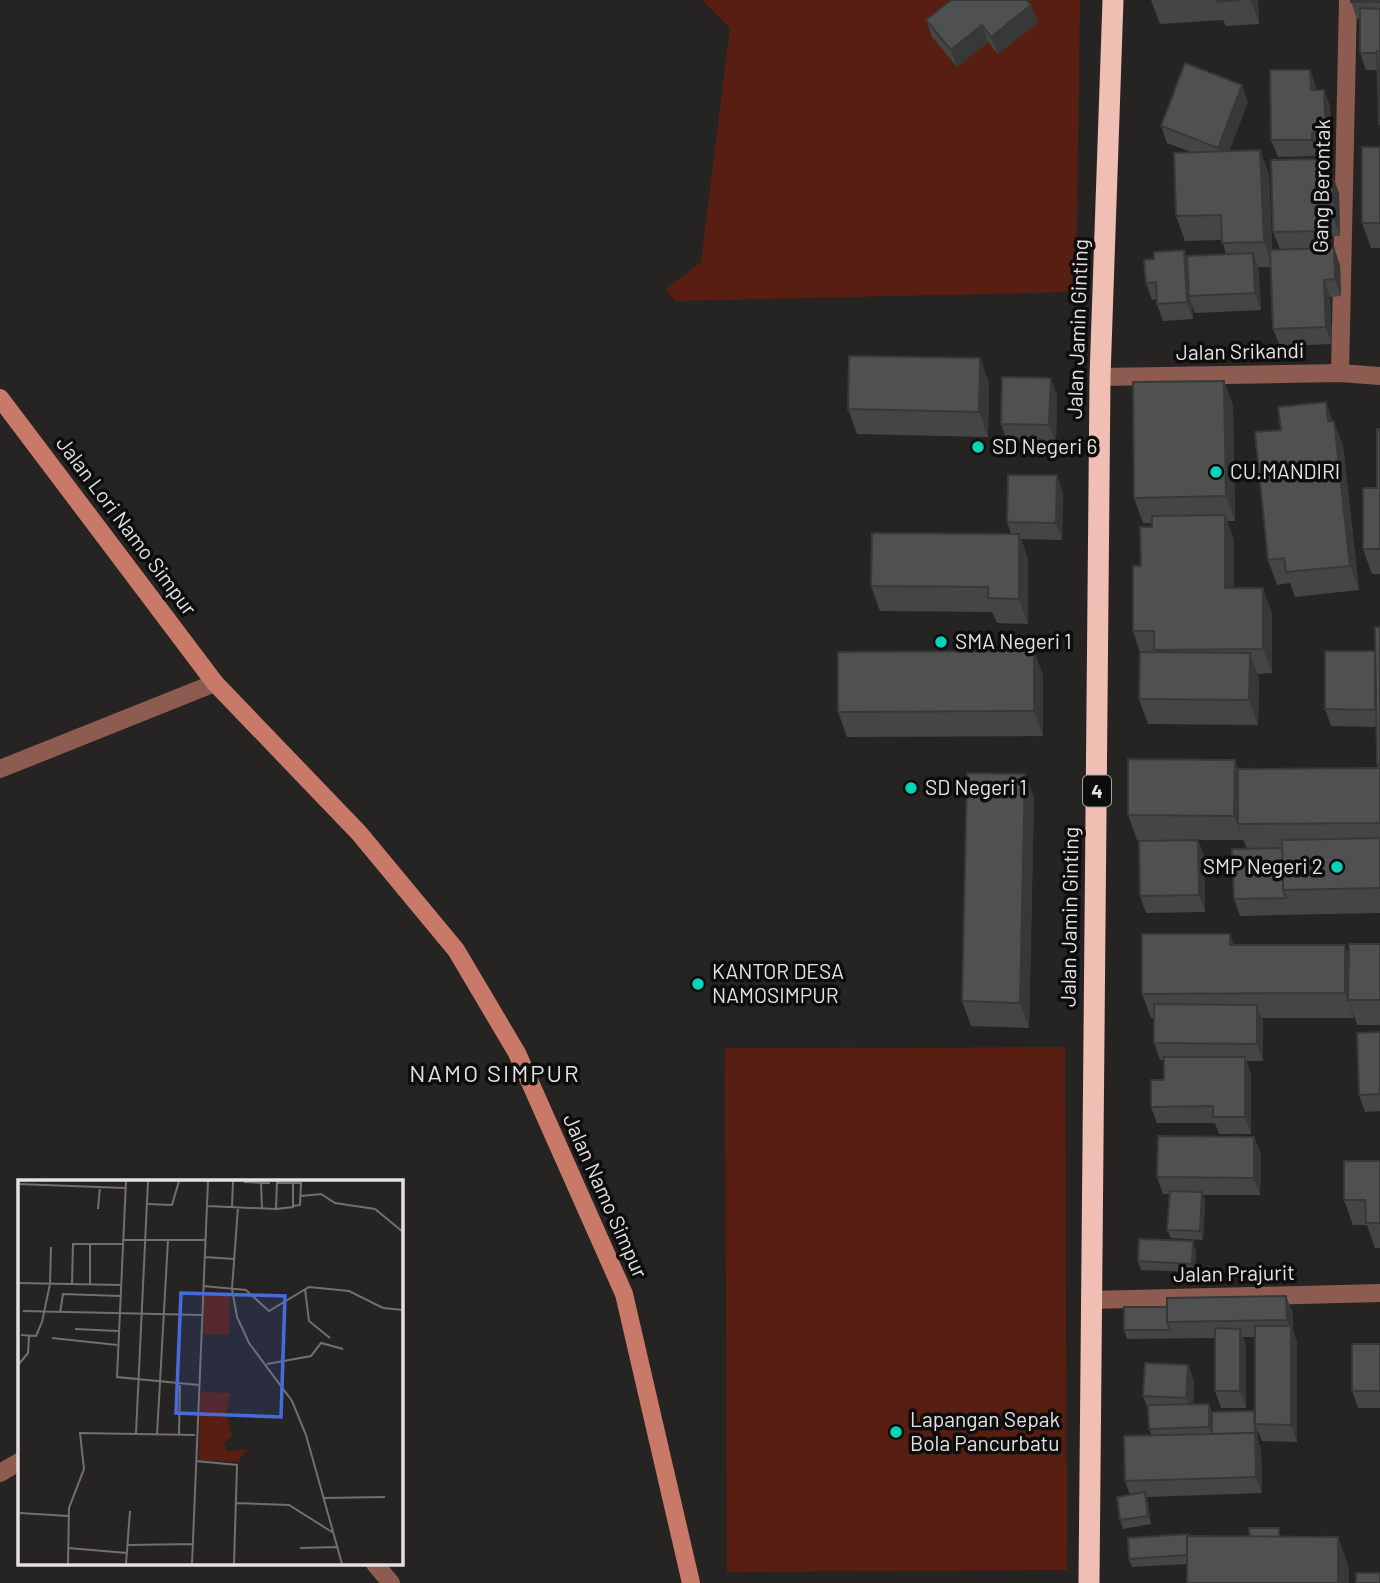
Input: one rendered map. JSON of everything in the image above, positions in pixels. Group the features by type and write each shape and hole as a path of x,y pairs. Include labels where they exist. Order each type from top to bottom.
{"highway":[{"name":"Jalan Jamin Ginting","path":"1089,1583 1100,377 1113,0"}],"street":[{"name":"Gang Berontak","path":"1340,373 1348,0"},
{"name":"Jalan Srikandi","path":"1100,377 1340,373 1380,376"},
{"name":"Jalan Lori Namo Simpur","path":"0,398 215,683"},
{"path":"0,769 215,683"},
{"name":"Jalan Namo Simpur","path":"215,683 359,833 456,950 517,1053 624,1294 691,1583"},
{"name":"Jalan Prajurit","path":"1090,1300 1380,1293"},
{"path":"0,1473 18,1463"},
{"path":"377,1566 391,1583"}],"shaded area":[{"path":"702,0 1080,0 1076,292 675,301 666,289 701,262 730,28"},
{"name":"Lapangan Sepak Bola Pancurbatu","path":"1065,1047 1067,1570 727,1572 725,1048"}],"building":[{"path":"951,0 1027,0 1031,5 991,37 982,25 951,50 926,20"},
{"path":"1380,0 1380,2 1351,2"},
{"path":"1360,8 1380,9 1380,51 1377,53 1360,53"},
{"path":"1377,51 1380,51 1379,125"},
{"path":"1185,63 1242,85 1218,148 1161,126"},
{"path":"1270,70 1310,70 1311,90 1324,90 1326,133 1312,133 1312,140 1271,140"},
{"path":"1362,147 1380,147 1380,223 1362,223"},
{"path":"1260,150 1264,242 1222,243 1221,215 1176,216 1174,153"},
{"path":"1318,159 1318,176 1333,176 1334,219 1319,219 1320,231 1273,232 1271,160"},
{"path":"1334,248 1335,279 1324,280 1326,327 1273,329 1270,250"},
{"path":"1184,250 1187,302 1157,304 1156,282 1146,283 1144,260 1154,259 1154,252"},
{"path":"1253,253 1255,293 1189,296 1187,256"},
{"path":"849,356 980,358 979,412 848,409"},
{"path":"1002,377 1051,378 1049,425 1001,424"},
{"path":"1224,381 1226,496 1134,498 1133,382"},
{"path":"1326,402 1328,421 1334,421 1350,566 1286,572 1284,558 1268,560 1255,432 1281,430 1278,407"},
{"path":"1377,429 1380,429 1380,549 1363,549 1363,488 1377,488"},
{"path":"1008,475 1057,475 1056,523 1007,522"},
{"path":"1225,515 1225,588 1263,588 1263,649 1154,650 1154,631 1133,631 1133,566 1141,566 1140,527 1152,527 1152,516"},
{"path":"872,533 1019,534 1019,599 988,598 988,587 871,586"},
{"path":"1375,627 1380,627 1380,764 1377,764"},
{"path":"1034,651 1034,711 838,712 838,652"},
{"path":"1325,651 1375,651 1375,710 1325,709"},
{"path":"1140,652 1250,653 1249,700 1139,699"},
{"path":"1128,759 1235,760 1234,816 1128,815"},
{"path":"1380,768 1380,823 1238,824 1238,769"},
{"path":"967,773 1025,774 1020,1003 962,1001"},
{"path":"1380,838 1380,888 1283,890 1282,840"},
{"path":"1198,840 1199,895 1140,896 1139,841"},
{"path":"1282,848 1283,890 1286,898 1234,899 1232,849"},
{"path":"1142,934 1230,934 1230,945 1345,945 1345,993 1142,994"},
{"path":"1349,944 1380,944 1380,1000 1348,1000"},
{"path":"1154,1004 1257,1005 1257,1044 1154,1043"},
{"path":"1380,1032 1380,1094 1359,1095 1357,1033"},
{"path":"1164,1057 1245,1057 1245,1117 1213,1117 1213,1106 1151,1107 1151,1080 1164,1080"},
{"path":"1158,1136 1254,1137 1254,1178 1157,1177"},
{"path":"1344,1161 1380,1161 1380,1223 1366,1223 1365,1200 1344,1200"},
{"path":"1170,1191 1202,1192 1200,1231 1167,1230"},
{"path":"1139,1239 1193,1241 1192,1264 1138,1261"},
{"path":"1286,1296 1287,1320 1167,1322 1167,1298"},
{"path":"1124,1307 1167,1307 1170,1330 1124,1330"},
{"path":"1255,1326 1291,1326 1291,1425 1255,1424"},
{"path":"1215,1328 1240,1329 1240,1391 1215,1391"},
{"path":"1352,1344 1380,1344 1380,1391 1352,1391"},
{"path":"1145,1363 1188,1365 1186,1398 1143,1396"},
{"path":"1209,1404 1209,1427 1149,1429 1148,1405"},
{"path":"1254,1411 1255,1433 1212,1434 1212,1412"},
{"path":"1255,1433 1256,1477 1125,1481 1124,1436"},
{"path":"1145,1492 1148,1516 1120,1520 1117,1497"},
{"path":"1249,1528 1279,1528 1279,1537 1250,1537"},
{"path":"1189,1534 1187,1555 1129,1559 1128,1538"},
{"path":"1187,1536 1338,1537 1338,1583 1187,1583"},
{"path":"1356,1573 1380,1573 1380,1583 1356,1583"}],"place":[{"name":"SD Negeri 6","path":"978,447"},
{"name":"CU.MANDIRI","path":"1216,472"},
{"name":"SMA Negeri 1","path":"941,642"},
{"name":"SD Negeri 1","path":"911,788"},
{"name":"SMP Negeri 2","path":"1337,867"},
{"name":"KANTOR DESA NAMOSIMPUR","path":"698,984"},
{"name":"Lapangan Sepak Bola Pancurbatu","path":"896,1432"}],"district":[{"name":"NAMO SIMPUR","path":"495,1074"}]}
